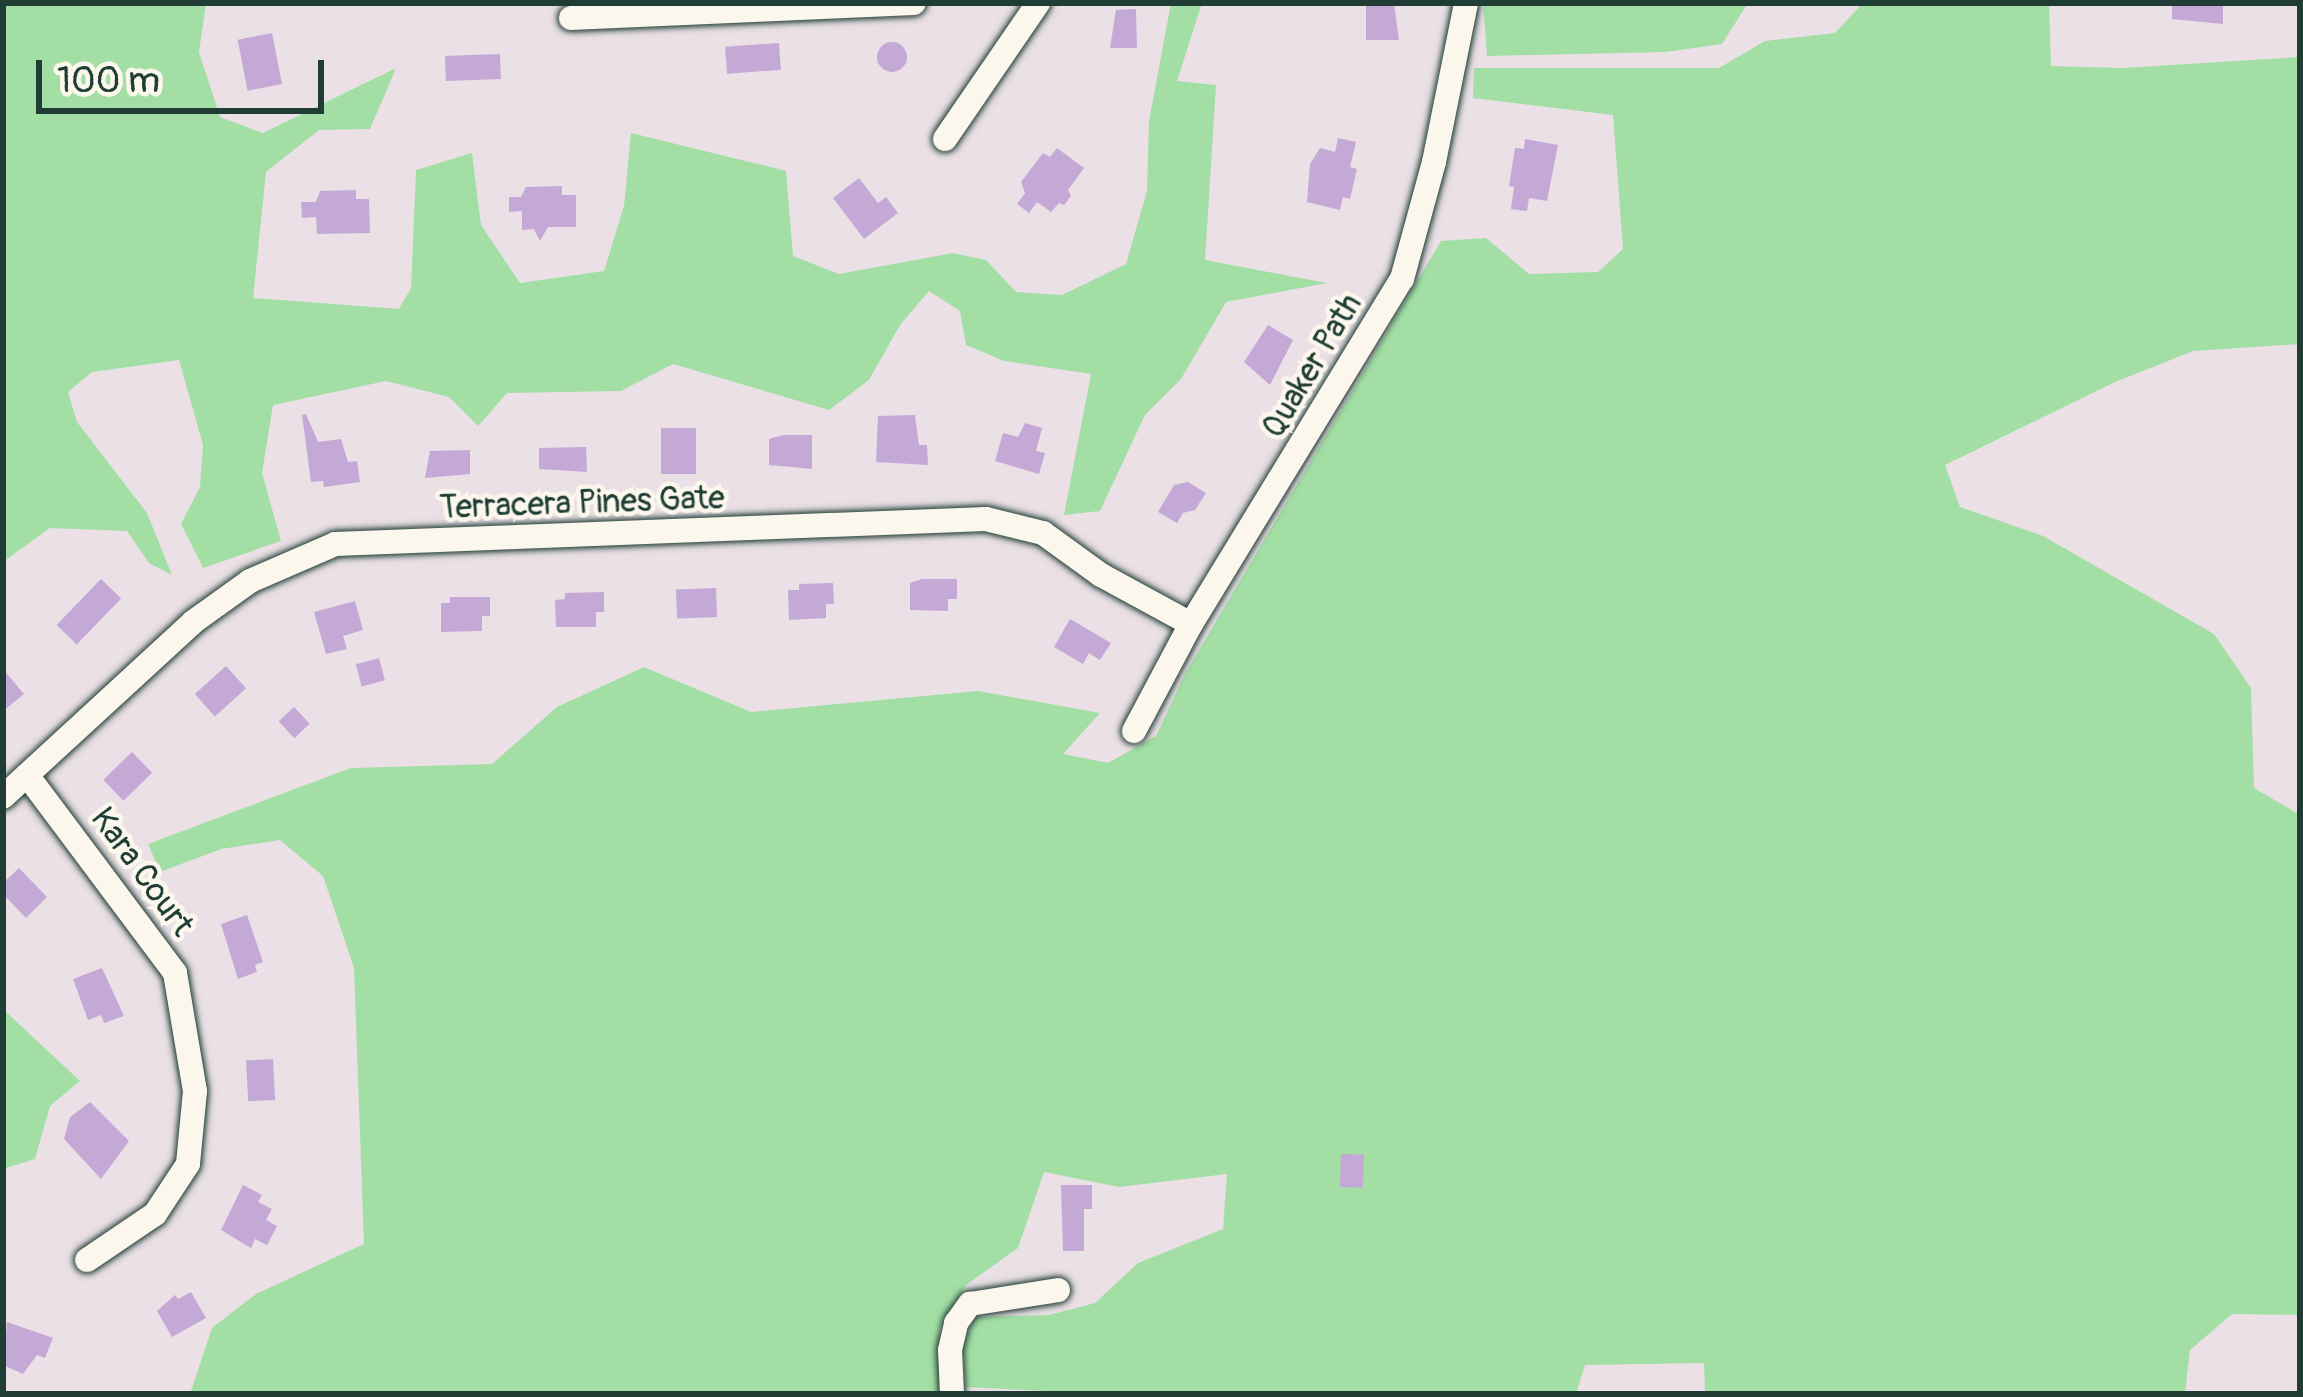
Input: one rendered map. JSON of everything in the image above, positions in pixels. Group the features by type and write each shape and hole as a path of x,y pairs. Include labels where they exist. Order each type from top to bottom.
{"street":[{"path":"571,17 914,3"},
{"path":"945,139 1038,3"},
{"name":"Quaker Path","path":"1134,731 1191,624 1402,279 1434,162 1466,3"},
{"name":"Terracera Pines Gate","path":"3,797 194,622 250,581 335,544 986,519 1043,533 1101,574 1191,624"},
{"name":"Kara Court","path":"27,775 175,973 195,1091 188,1164 155,1214 88,1260"},
{"path":"952,1394 950,1350 956,1323 970,1304 1058,1290"}],"green space":[{"path":"3,3 206,3 199,52 220,117 263,133 396,68 370,129 319,130 266,172 253,298 399,309 411,288 416,170 472,153 481,225 520,283 604,271 624,206 631,133 786,171 793,256 839,274 953,253 986,260 1016,292 1062,295 1126,264 1147,191 1149,121 1171,3 1202,3 1177,81 1216,85 1205,260 1327,283 1226,302 1181,379 1145,415 1100,511 1064,515 1091,374 1004,361 966,345 960,311 929,291 900,325 869,380 829,410 673,364 621,391 507,393 478,426 449,397 386,381 273,405 262,473 281,541 203,568 181,524 200,487 203,445 179,360 92,372 68,392 77,422 147,513 172,575 149,563 127,531 50,528 3,562"},
{"path":"1483,3 1748,3 1722,44 1665,52 1487,56"},
{"path":"1863,3 2049,3 2051,66 2123,68 2300,57 2300,344 2193,351 2115,382 1945,465 1960,507 2043,536 2214,634 2251,688 2254,788 2300,815 2300,1315 2232,1314 2190,1350 2185,1394 1705,1394 1704,1363 1585,1365 1576,1394 1103,1394 966,1387 963,1348 974,1317 1049,1315 1095,1303 1138,1263 1223,1229 1227,1174 1119,1187 1044,1172 1018,1248 966,1285 939,1329 940,1394 190,1394 212,1328 256,1294 364,1244 354,968 323,876 280,840 221,849 160,872 148,844 351,768 492,764 557,707 644,667 751,712 978,691 1100,713 1063,754 1108,763 1156,736 1185,674 1441,241 1486,238 1529,274 1598,272 1623,249 1613,115 1473,98 1474,68 1719,68 1765,41 1835,33"},
{"path":"3,1009 80,1081 50,1106 35,1159 3,1169"}],"building":[{"path":"1366,3 1394,3 1399,40 1366,40"},
{"path":"2172,3 2217,3 2223,6 2223,24 2172,19"},
{"path":"1136,9 1137,48 1110,48 1116,10"},
{"path":"272,33 282,84 248,91 238,40"},
{"path":"892,42 903,46 907,57 903,68 892,72 881,68 877,57 881,46"},
{"path":"779,43 781,70 727,74 725,47"},
{"path":"500,54 501,79 446,81 445,56"},
{"path":"1338,138 1356,142 1350,167 1357,169 1350,199 1343,197 1340,210 1307,202 1310,164 1320,148 1335,152"},
{"path":"1525,139 1558,145 1547,201 1529,198 1527,211 1511,209 1514,187 1509,186 1515,148 1524,149"},
{"path":"1057,148 1084,168 1068,190 1071,196 1064,205 1059,203 1051,212 1037,202 1029,213 1017,204 1025,193 1021,182 1043,153 1050,157"},
{"path":"859,178 878,203 886,197 898,213 864,239 833,198"},
{"path":"562,186 562,195 576,195 576,227 548,227 540,241 534,229 522,230 522,211 509,212 509,197 521,197 526,187"},
{"path":"356,190 356,199 369,199 370,233 317,234 316,217 302,218 301,202 316,202 320,191"},
{"path":"1268,325 1293,340 1270,385 1244,362"},
{"path":"306,414 318,442 341,439 348,462 357,461 360,482 324,487 323,481 311,482 302,415"},
{"path":"915,415 919,445 927,445 928,465 876,462 878,416"},
{"path":"1025,423 1042,428 1036,451 1045,453 1039,474 995,461 1003,433 1018,437"},
{"path":"661,428 696,428 696,474 661,474"},
{"path":"812,435 812,469 769,465 769,439"},
{"path":"586,447 587,472 539,469 539,448"},
{"path":"470,450 470,474 425,478 430,451"},
{"path":"1188,482 1206,493 1195,510 1183,513 1177,523 1158,512 1174,485"},
{"path":"101,579 121,598 77,644 57,625"},
{"path":"957,579 957,599 948,599 948,611 910,610 910,583"},
{"path":"833,583 834,604 826,604 826,618 789,620 788,590 799,590 799,584"},
{"path":"716,588 717,617 677,618 676,589"},
{"path":"604,592 604,612 596,612 596,627 556,627 555,600 565,599 565,593"},
{"path":"450,597 490,597 490,616 482,616 482,631 441,632 441,603 450,603"},
{"path":"355,601 363,630 343,636 347,649 326,654 314,612"},
{"path":"1070,619 1111,643 1100,660 1089,653 1083,664 1054,647"},
{"path":"379,658 385,680 362,686 356,664"},
{"path":"226,666 246,688 215,716 195,694"},
{"path":"3,669 24,694 3,711"},
{"path":"294,707 310,724 294,738 279,721"},
{"path":"132,752 152,773 123,801 103,780"},
{"path":"19,868 47,897 26,918 3,894 3,883"},
{"path":"247,915 263,962 255,965 257,972 238,979 221,924"},
{"path":"102,968 124,1016 104,1023 101,1015 88,1020 73,979"},
{"path":"273,1059 275,1100 248,1101 246,1060"},
{"path":"90,1102 129,1141 101,1179 64,1139 70,1117"},
{"path":"1341,1154 1364,1155 1363,1188 1340,1187"},
{"path":"243,1185 262,1195 258,1202 272,1209 266,1220 277,1226 267,1245 255,1239 251,1248 221,1230"},
{"path":"1061,1185 1092,1185 1092,1209 1084,1209 1084,1251 1063,1251"},
{"path":"191,1292 206,1318 172,1337 157,1311 175,1295 178,1299"},
{"path":"7,1322 53,1338 45,1358 37,1355 23,1374 3,1365"}]}
